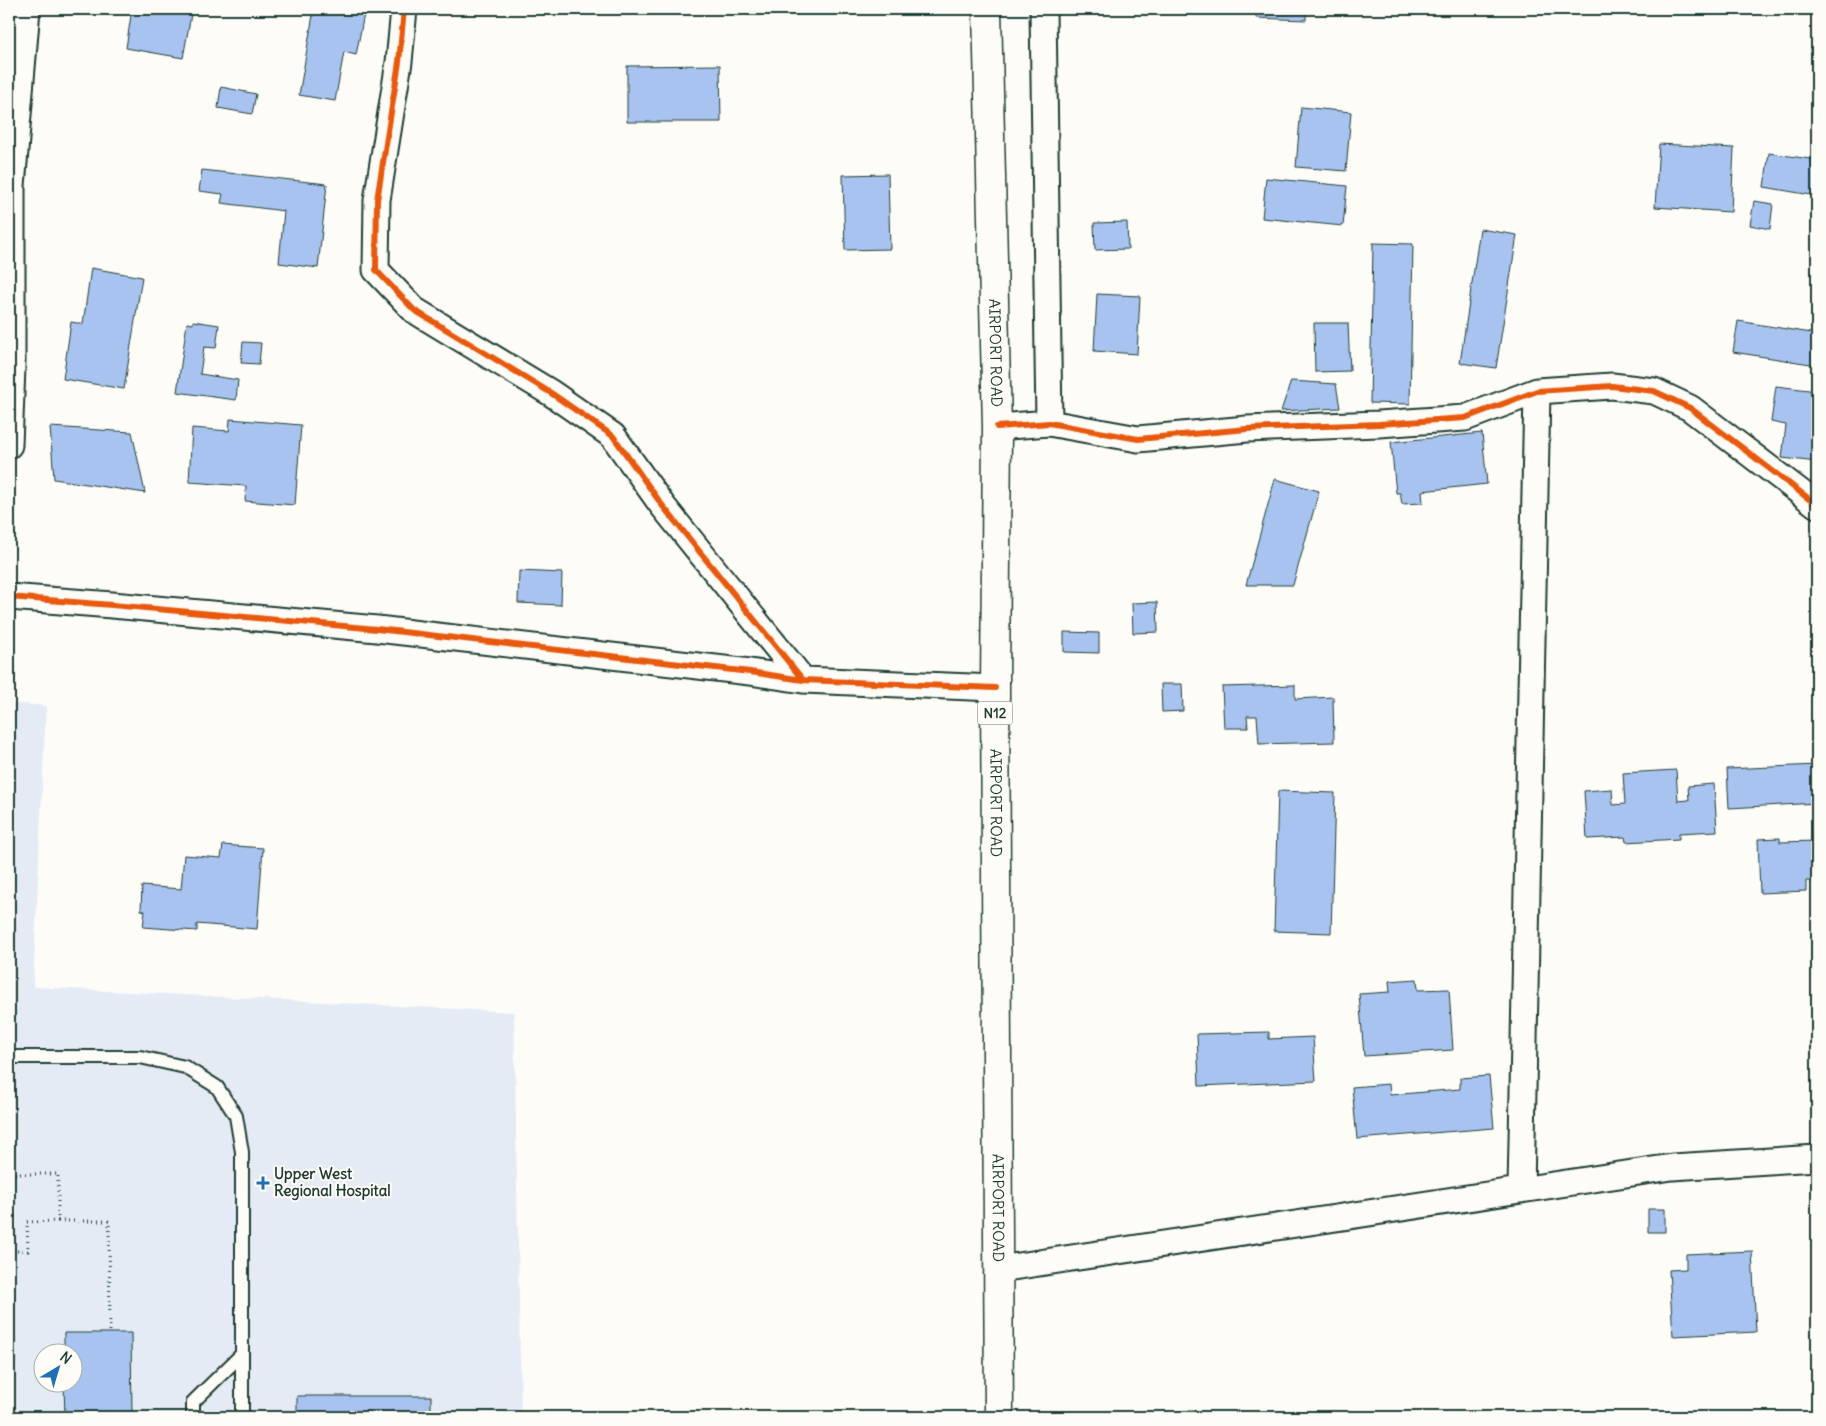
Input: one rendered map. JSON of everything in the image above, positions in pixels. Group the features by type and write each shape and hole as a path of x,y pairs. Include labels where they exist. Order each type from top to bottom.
{"highway":[{"name":"AIRPORT ROAD","path":"987,9 997,427 995,688 999,1417"}],"street":[{"path":"9,445 12,367 10,277 12,186 27,9"},
{"path":"404,9 399,62 377,200 376,270 414,310 551,393 613,436 662,505 804,680"},
{"path":"1043,9 1049,423"},
{"path":"997,427 1049,423 1138,439 1247,429 1378,424 1465,418 1537,391 1612,386 1654,391 1690,408 1817,505"},
{"path":"1521,1190 1537,391"},
{"path":"9,597 377,629 750,672 804,680 995,688"},
{"path":"999,1269 1672,1167 1817,1158"}],"lane":[{"path":"9,1058 140,1057 185,1067 216,1087 236,1116 242,1152 242,1417"},
{"path":"193,1417 193,1402 242,1354"}],"path":[{"path":"9,1125 9,1203"},
{"path":"9,1174 58,1174 58,1221"},
{"path":"9,1251 28,1250 27,1222 109,1221 110,1334"}],"shaded area":[{"name":"Upper West Regional Hospital","path":"9,703 46,706 33,987 514,1012 521,1417 9,1417"}],"building":[{"path":"132,9 192,9 183,58 126,48"},
{"path":"314,9 365,9 356,55 344,52 335,101 299,95"},
{"path":"670,9 698,9 697,13"},
{"path":"1256,9 1306,9 1306,20 1256,18"},
{"path":"720,65 721,122 627,122 627,66"},
{"path":"221,87 256,94 252,114 218,108"},
{"path":"1301,107 1351,112 1346,171 1296,167"},
{"path":"1659,144 1734,148 1731,212 1655,207"},
{"path":"1769,153 1817,160 1817,196 1764,187"},
{"path":"202,170 327,184 318,268 279,263 284,211 221,203 223,194 199,191"},
{"path":"888,174 890,249 845,250 843,175"},
{"path":"1266,178 1347,186 1343,226 1262,218"},
{"path":"1754,201 1773,204 1770,229 1750,225"},
{"path":"1127,222 1128,249 1095,250 1094,223"},
{"path":"1480,229 1517,235 1496,368 1460,363"},
{"path":"1373,243 1413,244 1410,404 1370,403"},
{"path":"91,268 142,277 124,389 63,379 71,322 83,324"},
{"path":"1097,294 1140,296 1137,354 1094,351"},
{"path":"193,321 219,325 216,348 204,347 200,374 238,380 236,400 177,392 187,323 193,324"},
{"path":"1738,321 1817,334 1817,365 1733,352"},
{"path":"1314,323 1348,323 1350,371 1315,372"},
{"path":"243,342 261,343 259,364 241,363"},
{"path":"1291,381 1336,384 1340,408 1281,411"},
{"path":"1776,386 1817,391 1817,462 1782,458 1786,425 1771,422"},
{"path":"230,419 301,425 295,505 245,501 246,486 189,482 192,428 229,431"},
{"path":"50,427 132,432 145,493 54,479"},
{"path":"1482,433 1487,484 1422,491 1423,503 1402,504 1400,493 1396,493 1391,442"},
{"path":"1275,479 1319,491 1293,585 1246,585"},
{"path":"519,571 562,573 561,605 518,603"},
{"path":"1157,602 1158,632 1133,633 1132,603"},
{"path":"1064,632 1099,633 1099,653 1064,652"},
{"path":"1161,684 1182,684 1183,711 1162,712"},
{"path":"1295,685 1295,699 1333,697 1334,742 1259,744 1257,716 1247,716 1248,728 1224,728 1222,687"},
{"path":"1817,765 1817,803 1729,808 1727,769"},
{"path":"1676,770 1678,801 1689,800 1688,786 1714,784 1717,831 1679,833 1679,839 1626,842 1625,837 1587,839 1584,791 1612,789 1613,805 1625,804 1623,773"},
{"path":"1278,791 1335,793 1331,933 1274,931"},
{"path":"1780,838 1780,842 1817,841 1817,881 1806,881 1806,891 1760,893 1758,839"},
{"path":"223,845 263,848 257,929 197,924 197,931 143,927 145,911 141,910 142,886 181,889 184,855 221,858"},
{"path":"1417,979 1418,990 1449,989 1453,1050 1364,1056 1359,994 1390,992 1389,981"},
{"path":"1269,1032 1269,1039 1313,1037 1316,1081 1199,1086 1197,1034"},
{"path":"1489,1076 1494,1128 1357,1139 1352,1087 1389,1084 1390,1095 1460,1089 1460,1078"},
{"path":"1648,1209 1665,1209 1665,1232 1648,1232"},
{"path":"1752,1251 1756,1332 1673,1336 1669,1270 1686,1269 1686,1254"},
{"path":"64,1333 131,1333 132,1417 65,1417 64,1394 82,1394 82,1344 64,1344"},
{"path":"297,1396 431,1396 431,1417 297,1417"}],"cycle path":[{"path":"404,9 399,62 377,200 376,270 414,310 551,393 613,436 662,505 803,680"},
{"path":"997,427 1049,423 1138,439 1247,429 1379,424 1465,418 1537,391 1612,386 1654,391 1690,408 1817,505"},
{"path":"9,597 377,629 750,672 803,680 995,688"}],"place":[{"name":"Upper West Regional Hospital","path":"263,1183"}]}
